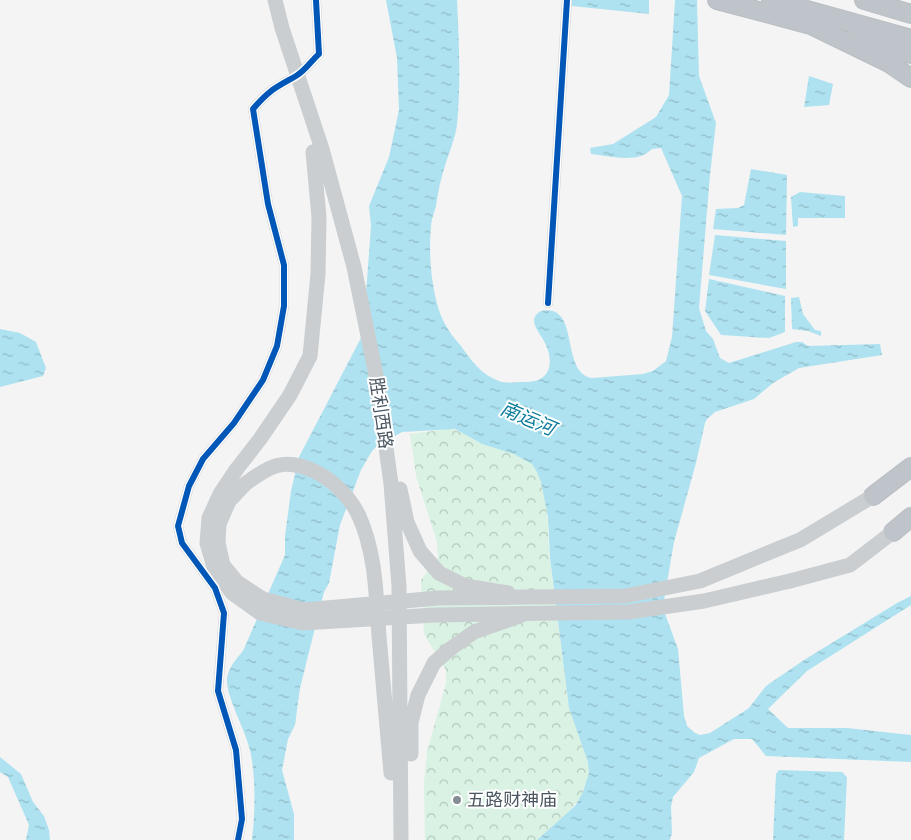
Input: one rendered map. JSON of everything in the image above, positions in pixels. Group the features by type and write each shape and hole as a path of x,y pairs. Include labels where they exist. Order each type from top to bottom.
{"highway":[{"path":"717,0 911,54"},
{"path":"771,0 911,39"},
{"path":"864,0 911,14"},
{"path":"906,0 911,1"},
{"path":"811,25 889,63 911,78"},
{"path":"873,496 911,467"},
{"path":"893,532 911,517"}],"main road":[{"name":"胜利西路","path":"266,0 274,32 322,150 354,267 376,375 392,484 399,586 401,840"},
{"name":"胜利西路","path":"275,0 293,77 345,272 367,378 382,484 390,585 391,840"},
{"path":"313,152 319,217 318,274 310,356 290,395 236,470 220,494 208,518 207,543 214,567 232,592 260,613 303,623 435,615 628,612 704,601 850,565 893,532"},
{"path":"376,375 407,522 420,551 439,573 465,586 529,597"},
{"path":"391,772 373,557 358,515 342,491 321,474 303,466 279,464 259,473 244,484 229,500 218,524 218,543 223,564 237,582 263,599 304,610 438,598 625,596 700,581 800,540 873,496"},
{"path":"410,840 411,723 418,695 434,663 474,632 528,614"}],"street":[{"path":"238,840 242,819 236,750 218,690 224,613 215,588 182,543 178,526 189,486 202,459 234,423 263,380 277,346 284,306 284,265 268,204 253,109 267,92 293,77 319,54 316,0"},
{"path":"548,303 566,0"}],"green space":[{"path":"449,429 462,433 487,446 517,454 530,462 540,477 546,500 550,560 568,700 587,756 589,773 582,794 576,803 537,840 425,840 424,783 427,752 446,683 446,670 424,634 421,580 438,558 437,542 416,476 410,434"}],"water":[{"name":"南运河","path":"386,0 457,0 459,78 457,125 441,178 432,222 430,251 432,277 437,303 450,333 482,371 502,382 509,383 540,379 548,370 550,358 548,350 534,322 536,315 544,310 553,311 560,316 565,324 577,367 583,374 592,378 643,374 653,371 666,361 672,337 682,196 661,148 652,149 646,154 632,158 623,158 591,154 590,148 613,144 656,117 669,95 675,0 697,0 699,76 716,123 699,308 706,331 713,339 720,358 729,363 796,342 802,342 808,346 880,344 882,355 799,368 773,383 754,399 715,412 707,419 674,542 663,606 678,649 684,716 687,726 695,733 700,735 710,733 749,708 766,686 804,660 911,596 911,605 807,671 768,709 788,728 847,728 911,735 911,762 766,756 752,739 734,739 699,758 694,772 673,797 671,807 672,833 670,840 537,840 575,806 583,792 589,773 588,762 569,708 550,558 548,517 541,482 532,464 514,454 482,444 455,429 402,432 372,451 361,470 340,525 329,583 324,592 300,688 295,725 288,739 282,770 294,814 294,840 252,840 254,819 253,765 249,746 229,695 227,678 235,660 243,651 285,555 285,536 291,491 299,457 363,334 371,226 369,206 389,157 399,110 397,58"},
{"path":"572,0 649,0 649,14 572,6"},
{"path":"809,76 833,84 829,105 804,107"},
{"path":"751,169 787,175 786,235 713,229 716,209 738,208 744,205"},
{"path":"800,192 845,196 845,218 798,218 798,226 793,227 791,197"},
{"path":"715,235 786,241 786,289 709,275"},
{"path":"709,279 785,296 785,332 769,338 721,335 705,311"},
{"path":"799,297 803,314 815,330 821,331 821,336 808,331 792,329 791,298"},
{"path":"0,329 20,333 36,342 46,368 43,376 0,387"},
{"path":"0,757 21,774 33,802 44,816 50,840 26,840 29,825 8,777 0,772"},
{"path":"779,770 842,772 847,777 844,840 773,840 776,774"}],"cycle path":[{"path":"238,840 242,819 236,750 218,691 224,613 215,588 182,543 178,526 189,486 203,459 234,423 263,380 277,346 284,306 284,265 268,204 253,109 273,90 296,76 319,54 316,0"},
{"path":"548,303 567,0"}],"place":[{"name":"五路财神庙","path":"457,800"}]}
